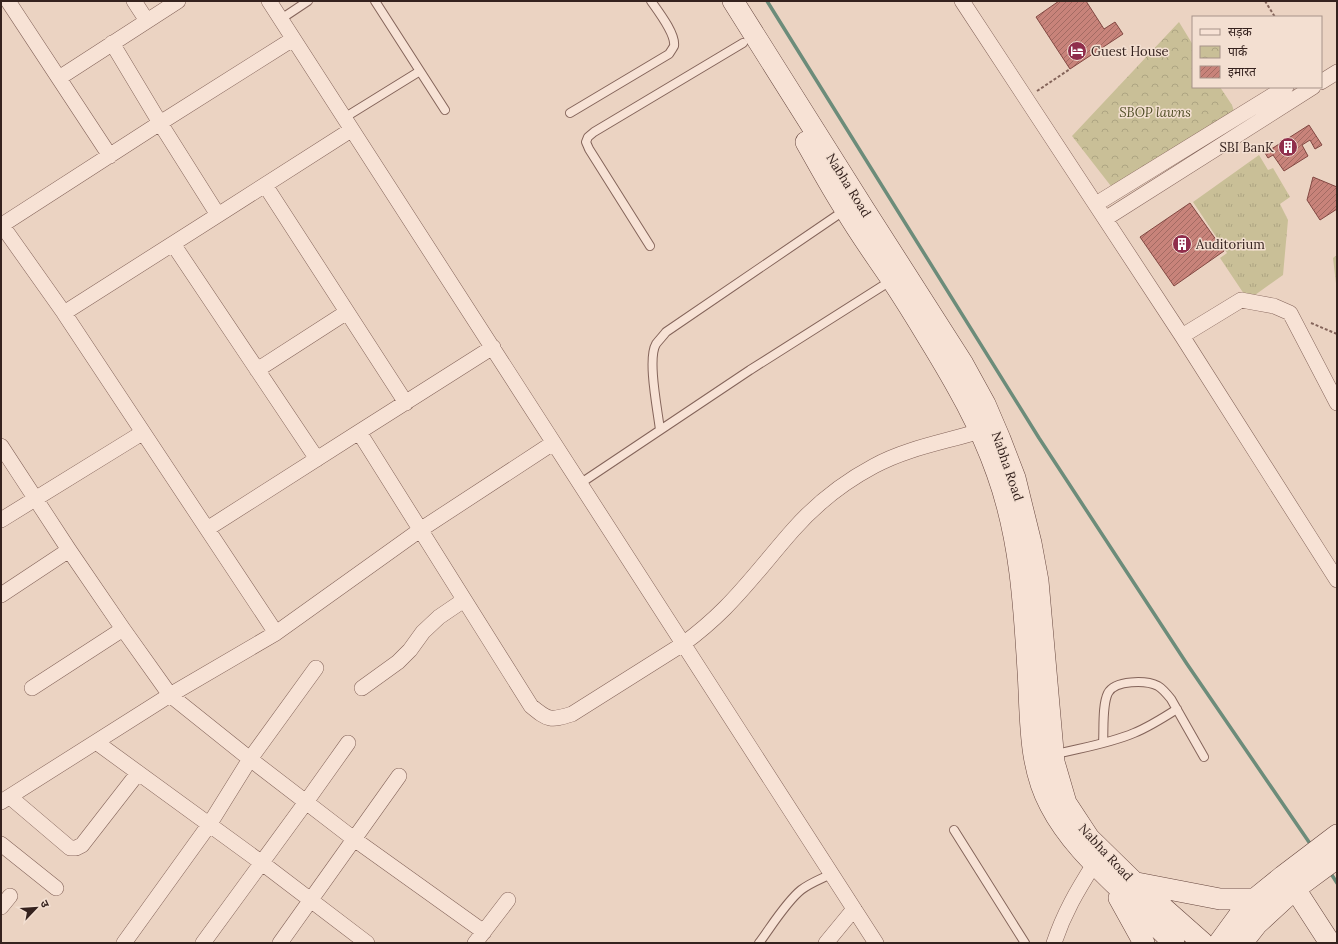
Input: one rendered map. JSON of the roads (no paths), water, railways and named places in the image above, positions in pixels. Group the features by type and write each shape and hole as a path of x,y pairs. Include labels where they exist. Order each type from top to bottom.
{"main road":[{"name":"Nabha Road","path":"718,1 802,136 845,210 898,276 963,364 985,404 1014,478 1030,536 1038,581 1044,757 1040,780 1048,802 1059,821 1074,841 1094,864 1174,943"},
{"name":"Nabha Road","path":"734,1 898,276 955,381 980,431 997,473 1009,509 1021,573 1030,718 1044,757 1057,776 1066,803 1089,838 1134,882 1203,943"},
{"path":"1242,943 1257,924 1295,889 1324,859 1337,834"},
{"path":"1219,943 1246,906 1255,899 1324,859"},
{"path":"1111,880 1144,943"},
{"path":"1134,882 1220,899 1255,899"},
{"path":"1295,889 1330,943"}],"street":[{"path":"8,1 110,156"},
{"path":"134,1 147,21"},
{"path":"58,78 178,1"},
{"path":"269,1 876,943"},
{"path":"962,1 1182,336 1337,580"},
{"path":"276,633 142,433 64,313 2,224 293,40"},
{"path":"112,43 218,215"},
{"path":"1322,81 1337,72"},
{"path":"1096,204 1284,88"},
{"path":"1105,219 1311,88"},
{"path":"64,313 265,185 348,124"},
{"path":"265,185 406,403"},
{"path":"173,244 317,459"},
{"path":"1182,336 1241,300 1274,306 1290,313 1337,403"},
{"path":"257,370 347,312"},
{"path":"207,529 493,347"},
{"path":"359,432 531,706 543,716 556,719 572,714 683,644 725,608 794,529 817,507 842,487 873,466 905,452 980,431"},
{"path":"1,520 142,433"},
{"path":"138,773 82,845 76,848 70,848 5,800 170,695 276,633 420,530 553,443"},
{"path":"1,446 69,550 170,695 250,760 480,937 508,900"},
{"path":"1,595 69,550"},
{"path":"362,688 398,662 410,650 423,632 439,617 464,600"},
{"path":"32,688 123,629"},
{"path":"124,943 209,825 250,760 316,668"},
{"path":"96,742 262,863 367,943"},
{"path":"202,943 262,863 348,742"},
{"path":"280,943 399,776"},
{"path":"1,844 56,888"},
{"path":"1054,943 1071,900 1094,864"},
{"path":"826,943 854,909"}],"lane":[{"path":"281,19 308,1"},
{"path":"375,1 445,110"},
{"path":"570,113 669,54 674,47 674,40 671,32 651,1"},
{"path":"650,246 589,149 586,142 588,137 743,43"},
{"path":"348,124 420,71"},
{"path":"660,430 653,375 653,356 656,345 666,332 845,210"},
{"path":"581,483 750,370 898,276"},
{"path":"1103,743 1105,704 1108,693 1114,686 1123,683 1148,683 1157,686 1171,699 1204,757"},
{"path":"1044,757 1103,743 1134,733 1153,724 1177,709"},
{"path":"954,830 1025,943"},
{"path":"759,943 801,890 813,882 831,874"}],"waterway":[{"path":"767,1 1039,438 1187,664 1311,845"},
{"path":"1330,872 1337,883"}],"place":[{"name":"Guest House","path":"1077,51"},
{"name":"SBI BanK","path":"1288,147"},
{"name":"Auditorium","path":"1182,244"}],"park label":[{"name":"SBOP lawns","path":"1155,112"}]}
